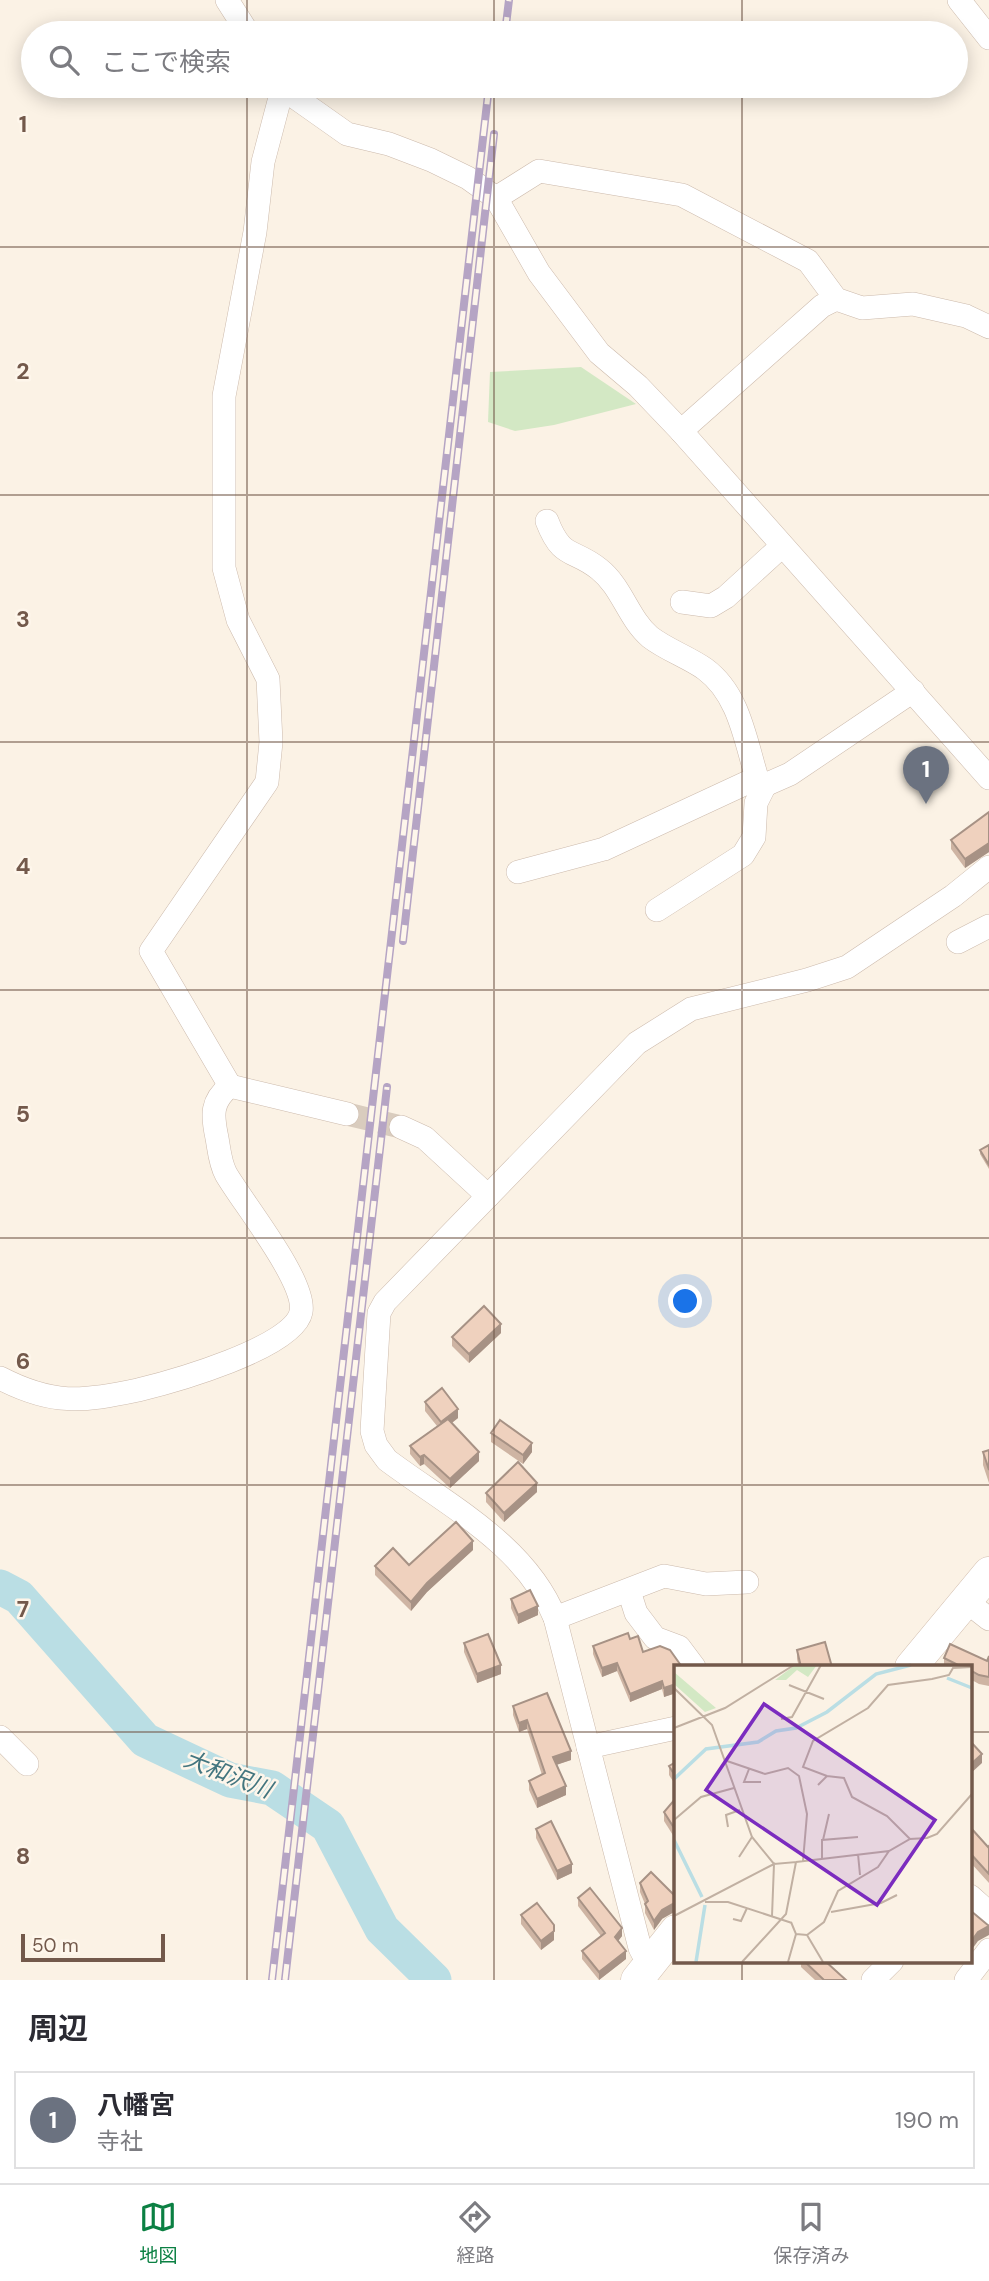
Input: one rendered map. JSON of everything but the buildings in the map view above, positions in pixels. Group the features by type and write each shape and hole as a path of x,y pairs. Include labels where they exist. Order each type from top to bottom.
{"main road":[{"path":"913,1665 978,1610 989,1573"},
{"path":"643,1972 674,1933"}],"street":[{"path":"227,0 240,21"},
{"path":"959,0 989,38"},
{"path":"279,98 263,162 255,232 224,396 224,568 238,620 268,679 271,743 267,782 151,951 229,1086 347,1114"},
{"path":"295,98 346,134 389,144 431,160 468,178 496,198 539,273 598,354 638,386 681,431 989,778"},
{"path":"496,198 540,171 682,195 808,261 836,299 862,308 912,304 966,316 989,327"},
{"path":"681,431 822,306 836,299"},
{"path":"547,521 555,541 571,555 598,568 615,585 630,613 650,636 704,668 722,683 731,697 761,781 756,803 754,837 743,855 657,910"},
{"path":"682,602 711,606 745,582 782,546"},
{"path":"518,872 604,849 761,781 790,774 857,726 913,691"},
{"path":"643,1972 640,1948 555,1618 546,1596 509,1550 387,1460 376,1445 372,1431 379,1313 385,1302 637,1043 691,1009 807,980 847,967 953,896 989,867"},
{"path":"958,942 989,926"},
{"path":"0,1378 26,1392 74,1401 84,1400 200,1373 290,1331 301,1312 299,1289 224,1171 212,1115 218,1096 229,1086"},
{"path":"401,1127 425,1138 488,1196"},
{"path":"555,1618 664,1576 706,1584 747,1582"},
{"path":"629,1591 636,1613 655,1638 679,1647 692,1665"},
{"path":"588,1747 674,1728"},
{"path":"0,1737 27,1764"},
{"path":"972,1898 989,1913"},
{"path":"966,1980 989,1950"},
{"path":"873,1980 891,1962"}],"green space":[{"path":"581,367 636,404 554,425 515,431 488,422 490,372"}],"waterway":[{"name":"大和沢川","path":"0,1587 19,1597 145,1740 230,1780 272,1788 328,1826 382,1929 434,1980"}],"tunnel":[{"path":"347,1114 401,1127"}],"railway":[{"path":"506,21 509,0"},
{"path":"272,1980 488,98"},
{"path":"403,941 494,134"},
{"path":"285,1980 387,1087"}],"place":[{"name":"八幡宮","path":"926,804"}]}
